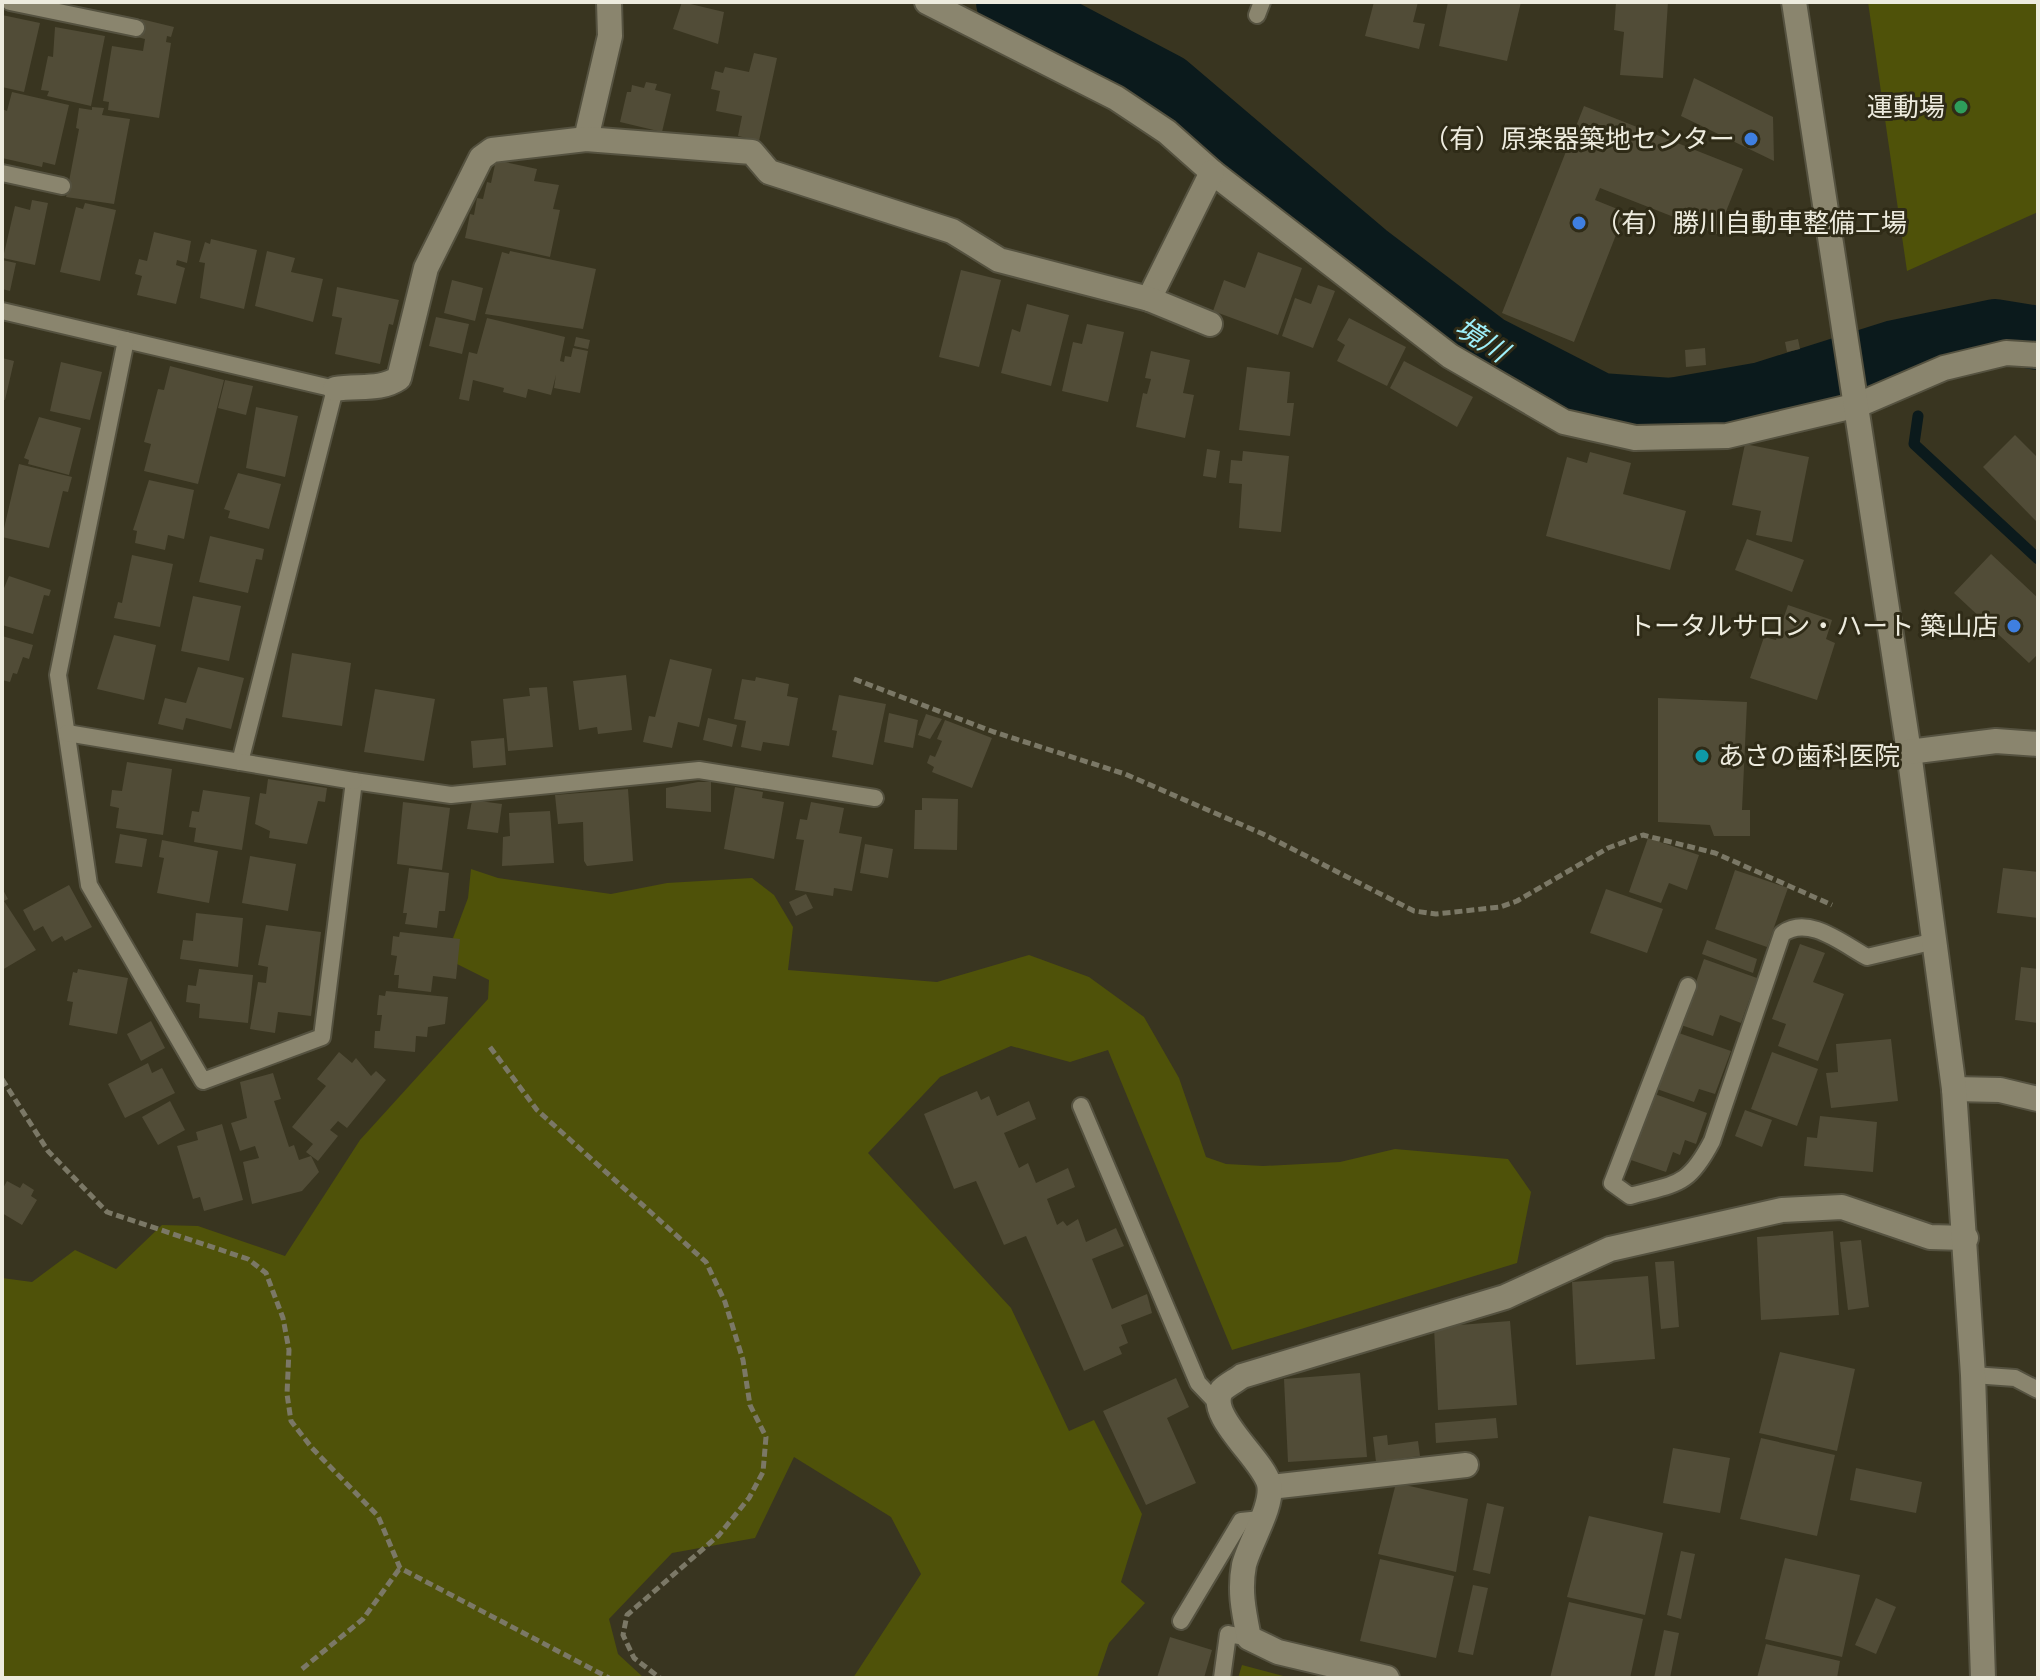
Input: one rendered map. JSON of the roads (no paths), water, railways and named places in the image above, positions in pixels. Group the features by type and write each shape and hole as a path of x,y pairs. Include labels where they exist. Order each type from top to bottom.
{"street":[{"path":"586,139 610,36 609,2"},
{"path":"927,2 1116,98 1167,132 1212,172 1450,356 1564,422 1635,438 1727,436 1944,368 2006,353 2038,355"},
{"path":"1794,2 1909,752 1954,1089 1973,1375 1983,1678"},
{"path":"335,389 356,385 385,387 399,378 426,268 481,158 492,150 586,139 752,152 769,172 952,231 999,260 1149,299 1210,324"},
{"path":"1149,299 1212,172"},
{"path":"1909,752 1996,741 2038,744"},
{"path":"1954,1089 2000,1090 2038,1099"},
{"path":"1387,1678 1278,1652 1249,1638 1241,1597 1244,1564 1270,1487 1262,1467 1227,1424 1218,1404 1222,1391 1242,1376 1505,1297 1610,1249 1782,1210 1842,1207 1930,1237 1966,1238"},
{"path":"1270,1487 1466,1465"}],"lane":[{"path":"10,2 136,28"},
{"path":"2,173 62,186"},
{"path":"2,311 335,389 240,762"},
{"path":"126,340 58,675 89,885 203,1081 322,1037 354,781"},
{"path":"67,733 451,795 699,770 875,798"},
{"path":"1688,986 1612,1183 1630,1196 1675,1184 1696,1171 1712,1141 1782,934 1791,926 1809,926 1867,957 1935,941"},
{"path":"1081,1106 1198,1383 1218,1404"},
{"path":"1973,1375 2015,1378 2038,1390"},
{"path":"1181,1621 1241,1521 1261,1519"},
{"path":"1222,1678 1228,1634 1249,1638"}],"waterway":[{"name":"境川","path":"1008,2 1166,85 1366,255 1487,347 1600,405 1671,410 1762,394 1895,352 1995,331 2038,338"},
{"path":"1895,352 1900,367"},
{"path":"1918,416 1914,444 2038,559"}],"place":[{"name":"運動場","path":"1961,107"},
{"name":"（有）原楽器築地センター","path":"1751,139"},
{"name":"（有）勝川自動車整備工場","path":"1579,223"},
{"name":"トータルサロン・ハート 築山店","path":"2014,626"},
{"name":"あさの歯科医院","path":"1702,756"}]}
